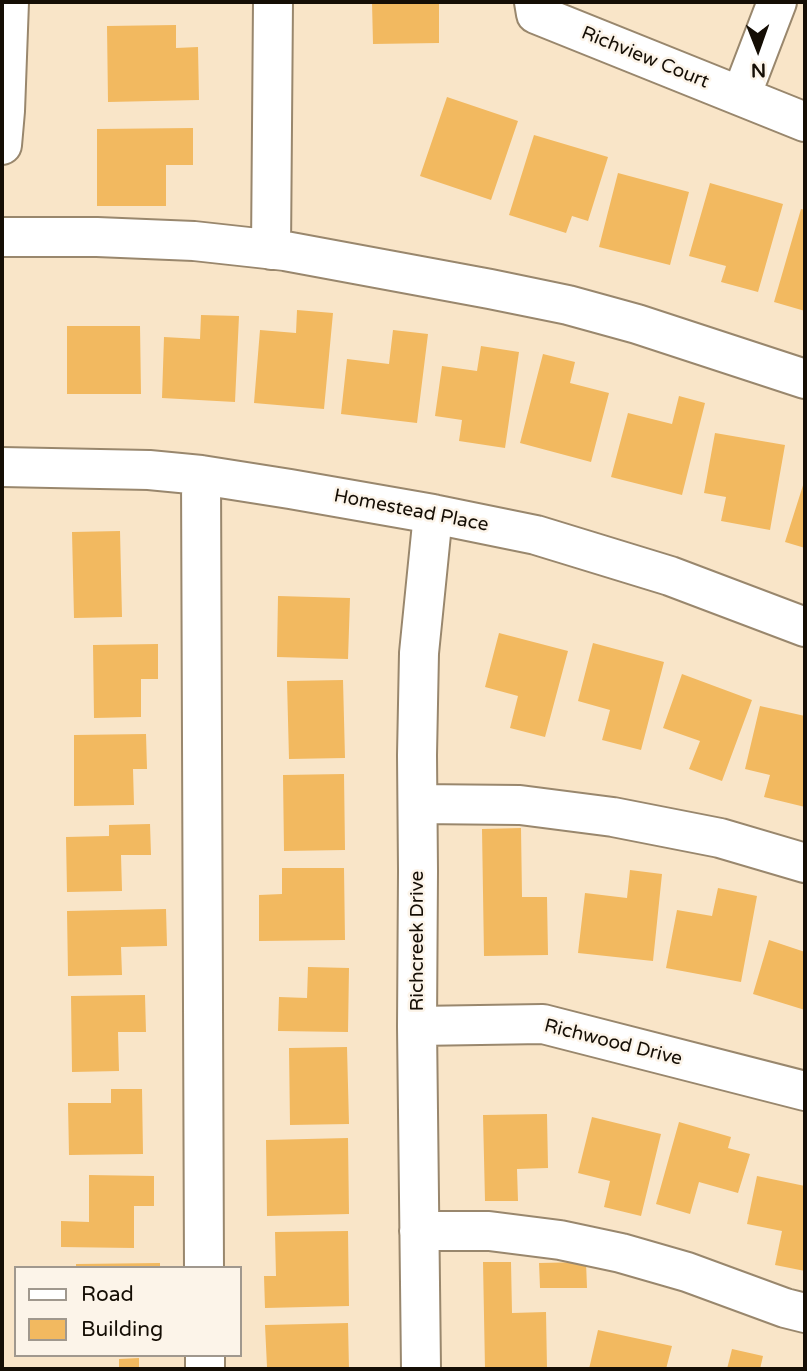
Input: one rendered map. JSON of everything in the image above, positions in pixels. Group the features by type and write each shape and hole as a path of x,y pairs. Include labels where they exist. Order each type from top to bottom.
{"street":[{"path":"271,250 273,2"},
{"name":"Richview Court","path":"534,2 536,14 805,121"},
{"path":"741,96 776,2"},
{"path":"2,145 7,7"},
{"path":"2,237 97,237 181,241 271,250 476,286 568,305 637,324 805,379"},
{"name":"Homestead Place","path":"2,467 149,470 201,475 433,514 536,535 670,576 805,627"},
{"path":"201,475 204,1266"},
{"name":"Richcreek Drive","path":"421,1369 417,755 419,653 433,514"},
{"path":"418,804 520,806 613,817 720,838 805,863"},
{"name":"Richwood Drive","path":"417,1026 543,1024 805,1091"},
{"path":"419,1231 489,1231 572,1242 687,1272 805,1313"}],"building":[{"path":"372,2 439,2 439,43 373,44"},
{"path":"176,25 176,48 198,47 199,100 108,102 107,26"},
{"path":"447,97 518,121 491,200 420,176"},
{"path":"193,128 193,165 166,165 166,206 97,206 97,129"},
{"path":"534,135 608,157 588,221 572,216 566,233 509,215"},
{"path":"618,173 689,192 670,265 599,247"},
{"path":"710,183 783,204 758,292 721,282 726,266 689,256"},
{"path":"801,209 805,210 805,311 774,302"},
{"path":"297,310 333,313 324,409 254,403 260,330 296,333"},
{"path":"201,315 239,316 235,402 162,398 164,337 200,339"},
{"path":"67,326 140,326 141,394 67,394"},
{"path":"393,330 428,334 417,423 341,414 347,359 389,364"},
{"path":"481,346 519,352 505,448 459,441 462,420 435,416 442,366 477,371"},
{"path":"543,354 575,362 570,383 609,393 591,462 520,443"},
{"path":"679,396 705,403 682,495 611,477 628,413 672,424"},
{"path":"715,433 785,445 770,530 721,521 726,497 704,493"},
{"path":"805,479 805,548 785,542"},
{"path":"120,531 122,617 74,618 72,532"},
{"path":"278,596 350,598 348,659 277,657"},
{"path":"499,633 568,651 545,737 510,728 518,696 485,687"},
{"path":"593,643 664,662 641,750 602,740 610,710 578,701"},
{"path":"158,644 158,679 141,679 141,717 94,718 93,645"},
{"path":"682,674 752,700 722,781 689,769 700,741 663,728"},
{"path":"343,680 345,758 289,759 287,681"},
{"path":"760,706 805,716 805,807 764,797 770,775 745,769"},
{"path":"146,734 147,769 133,769 134,805 74,806 74,735"},
{"path":"344,774 345,850 284,851 283,775"},
{"path":"150,824 151,855 121,855 122,891 67,892 66,837 109,836 109,825"},
{"path":"521,828 522,897 547,897 548,955 484,956 482,829"},
{"path":"282,868 344,868 345,940 259,941 259,895 282,894"},
{"path":"630,870 662,874 653,961 578,953 585,893 627,898"},
{"path":"718,888 757,896 741,982 666,968 677,910 712,916"},
{"path":"166,909 167,946 121,947 122,975 68,976 67,911"},
{"path":"769,940 805,952 805,1010 753,994"},
{"path":"308,967 349,968 348,1032 278,1031 279,997 307,998"},
{"path":"145,995 146,1032 118,1032 119,1071 72,1072 71,996"},
{"path":"347,1047 349,1124 290,1125 289,1048"},
{"path":"111,1089 142,1089 143,1154 69,1155 68,1103 111,1103"},
{"path":"547,1114 548,1168 517,1169 518,1201 485,1201 483,1115"},
{"path":"592,1117 661,1134 641,1216 604,1207 610,1181 578,1173"},
{"path":"679,1122 731,1137 728,1148 750,1154 738,1193 699,1182 690,1214 656,1204"},
{"path":"348,1138 349,1214 267,1216 266,1140"},
{"path":"89,1175 154,1176 154,1206 134,1206 134,1248 61,1247 61,1221 89,1222"},
{"path":"757,1176 805,1186 805,1271 775,1265 782,1231 747,1224"},
{"path":"348,1231 349,1306 265,1308 264,1276 276,1276 275,1232"},
{"path":"483,1262 511,1262 512,1313 546,1312 547,1369 485,1369"},
{"path":"586,1262 587,1288 540,1288 539,1263"},
{"path":"160,1263 160,1266 76,1266"},
{"path":"348,1323 349,1369 245,1369 267,1367 265,1325"},
{"path":"598,1330 672,1346 666,1369 589,1369"},
{"path":"732,1349 763,1356 760,1369 727,1369"},
{"path":"139,1358 139,1369 119,1369 119,1359"}]}
